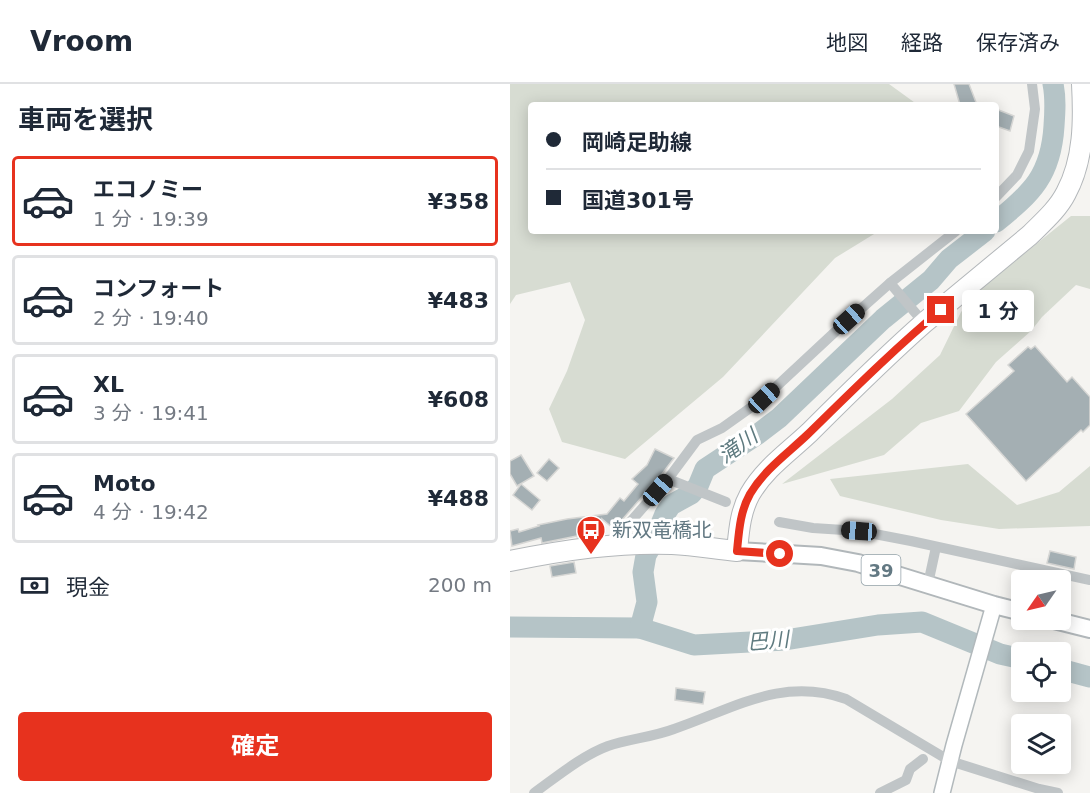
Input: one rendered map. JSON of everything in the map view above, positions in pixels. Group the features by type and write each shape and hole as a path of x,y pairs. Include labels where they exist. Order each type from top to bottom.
{"highway":[{"path":"510,561 568,550 618,545 674,544 737,551 744,507 751,493 777,460 805,437 924,323 1030,235 1066,194 1077,165 1080,149 1083,125 1082,84"}],"main road":[{"name":"39","path":"737,551 821,556 858,563 1011,609"},
{"path":"1071,624 1090,628"}],"street":[{"path":"999,194 1017,175 1029,151 1035,109 1032,84"},
{"path":"618,545 672,481 697,441 722,428 764,398 890,283 952,234"},
{"path":"890,283 924,323"},
{"path":"672,481 726,502"},
{"path":"779,522 813,528 859,531 1090,580"},
{"path":"928,584 936,547"},
{"path":"942,793 994,605"},
{"path":"534,793 575,764 607,747 673,730 757,697 800,690 833,694 846,699 950,761 1058,793"},
{"path":"880,793 906,780 910,769 923,759"}],"shaded area":[{"path":"510,84 889,84 914,102 528,102 528,234 874,234 835,258 723,377 625,459 562,442 549,409 567,371 585,320 570,282 516,295 510,304"},
{"path":"1071,216 1090,216 1090,289 1076,285 1042,317 1031,331 996,362 959,411 921,423 884,455 782,484 892,399 940,355 961,312 984,286"},
{"path":"968,464 1017,505 1059,492 1090,466 1090,526 999,529 941,520 840,496 830,479"}],"building":[{"path":"954,84 969,84 976,102 959,102"},
{"path":"999,110 1014,116 1010,131 999,127"},
{"path":"1035,346 1067,382 1072,377 1090,397 1090,425 1083,432 1081,430 1026,481 966,414 1014,371 1008,365 1028,347 1031,349"},
{"path":"655,449 674,458 614,529 602,519 605,533 542,543 541,538 512,546 510,531 518,529 519,532 567,519 607,514 620,498 624,501 638,484 632,479 647,465"},
{"path":"521,455 534,476 517,486 510,474 510,461"},
{"path":"549,459 559,468 547,481 537,473"},
{"path":"521,484 540,500 532,510 513,495"},
{"path":"1050,551 1076,557 1074,569 1047,563"},
{"path":"574,562 576,573 552,577 550,566"},
{"path":"676,688 705,692 703,704 675,700"}],"waterway":[{"name":"滝川","path":"999,220 1029,192 1037,182 1049,158 1054,126 1053,84"},
{"name":"滝川","path":"640,628 647,602 643,572 646,555 671,505 691,494 698,486 705,469 779,418 883,319 931,280 949,259 981,234"},
{"name":"巴川","path":"510,627 640,628 694,645 785,640 878,625 922,622 1011,656"},
{"name":"巴川","path":"1071,672 1090,677"}],"place":[{"name":"新双竜橋北","path":"591,556"}],"route":[{"path":"780,554 737,551 740,522 751,493 777,460 805,437 881,362 941,310"}]}
